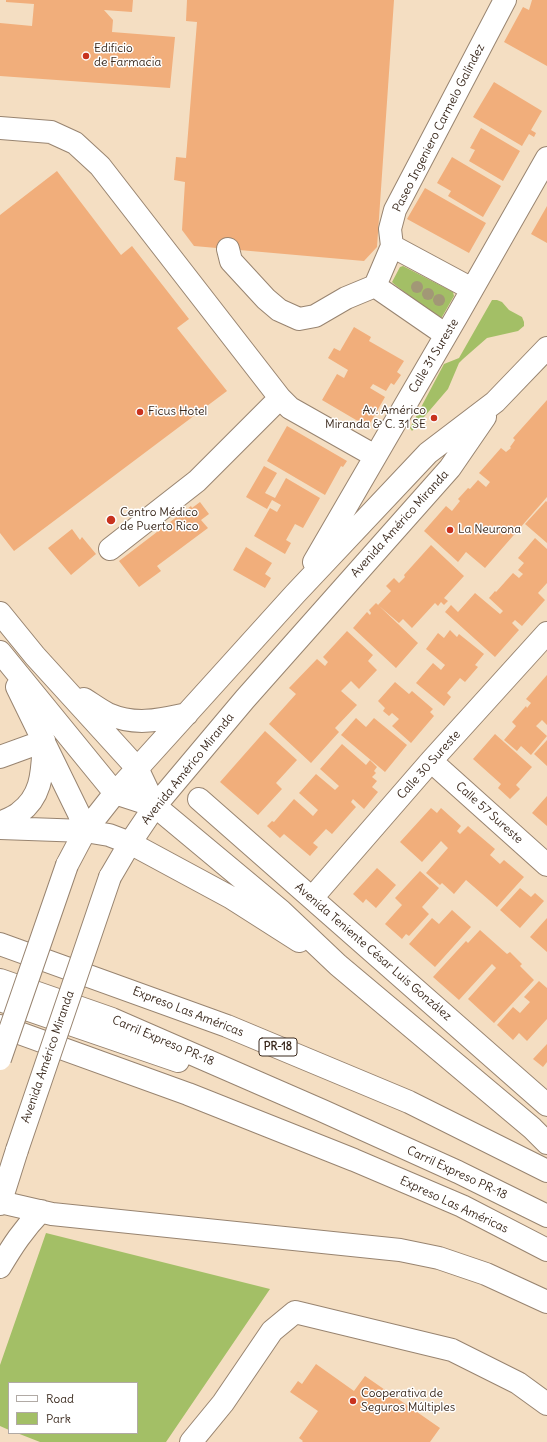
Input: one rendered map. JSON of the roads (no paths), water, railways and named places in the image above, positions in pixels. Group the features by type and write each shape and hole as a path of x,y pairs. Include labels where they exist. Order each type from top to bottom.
{"main road":[{"name":"Paseo Ingeniero Carmelo Galíndez","path":"375,286 392,246 390,229 395,210 505,0"},
{"path":"0,128 51,132 75,143 100,166 280,398 290,408 375,456"},
{"name":"Calle 31 Sureste","path":"295,594 547,158"},
{"path":"392,246 472,289"},
{"path":"228,249 231,261 266,299 279,310 299,319 315,316 346,298 375,286 446,335"},
{"name":"Avenida Américo Miranda","path":"0,1059 67,865 85,831 115,793 295,594 428,452 495,402 547,348"},
{"path":"110,549 197,481 280,398"},
{"name":"Avenida Américo Miranda","path":"0,1203 110,877 130,843 155,806 245,699 450,468 495,402"},
{"path":"0,613 34,656 138,768 155,806"},
{"name":"Calle 30 Sureste","path":"312,898 547,633"},
{"path":"0,652 79,814 85,831"},
{"path":"0,652 115,793 155,806 282,911 338,964 526,1123 547,1143"},
{"path":"61,685 108,714 125,720 151,722 187,714"},
{"path":"0,757 44,741"},
{"path":"0,823 19,813 29,804 38,790 44,741"},
{"name":"Calle 57 Sureste","path":"431,762 547,865"},
{"name":"Avenida Teniente César Luis González","path":"198,799 547,1105"},
{"path":"0,828 85,831 109,835 130,843 230,897 338,964"},
{"name":"Expreso Las Américas","path":"0,944 227,1026 409,1102 547,1171"},
{"name":"Carril Expreso PR-18","path":"0,980 112,1019 458,1172 547,1216"},
{"name":"Carril Expreso PR-18","path":"0,1000 323,1111"},
{"name":"Expreso Las Américas","path":"0,1026 188,1094 354,1160 462,1206 547,1250"},
{"path":"0,1203 52,1214 400,1250 439,1258 486,1274 547,1302"},
{"path":"0,1267 14,1243 41,1211"},
{"path":"191,1442 223,1403 272,1331 295,1312 452,1350 518,1383 547,1404"}],"place":[{"name":"Edificio de Farmacia","path":"86,56"},
{"name":"Ficus Hotel","path":"140,412"},
{"name":"Av. Américo Miranda & C. 31 SE","path":"434,418"},
{"name":"Centro Médico de Puerto Rico","path":"111,520"},
{"name":"La Neurona","path":"450,530"},
{"name":"Cooperativa de Seguros Múltiples","path":"353,1401"}]}
